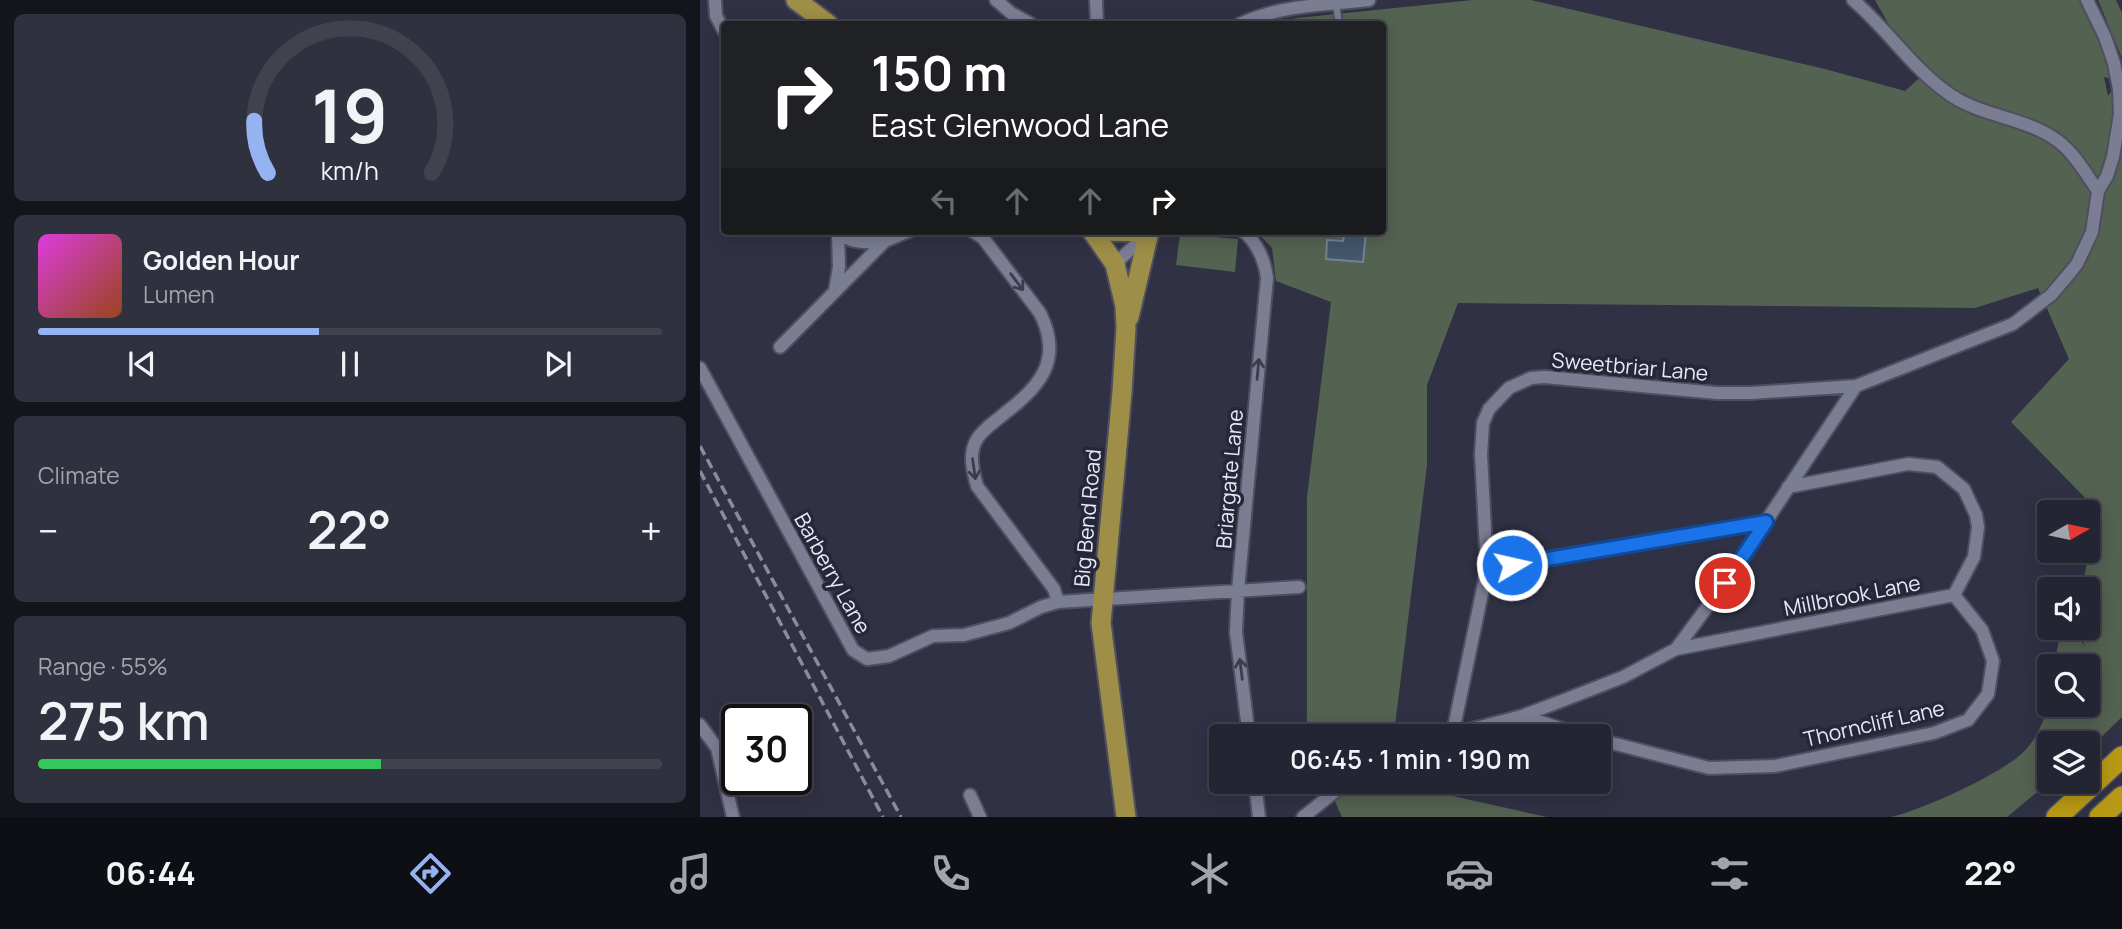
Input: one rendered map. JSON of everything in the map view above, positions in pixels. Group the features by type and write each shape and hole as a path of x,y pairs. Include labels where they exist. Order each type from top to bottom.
{"highway":[{"path":"2057,817 2122,757"},
{"path":"2100,817 2122,797"}],"main road":[{"path":"796,0 824,21"},
{"name":"Big Bend Road","path":"1095,235 1115,264 1122,285 1126,328 1103,600 1103,648 1126,817"},
{"path":"1126,328 1149,235"}],"street":[{"path":"715,0 716,16 721,25"},
{"path":"996,0 1026,21"},
{"path":"1096,0 1097,21"},
{"path":"1248,21 1286,9 1369,0"},
{"path":"1853,0 1905,56 1946,92 1984,112 2046,134 2072,155 2098,191"},
{"name":"Sweetbriar Lane","path":"1449,724 1487,569 1481,436 1489,409 1499,397 1517,383 1531,378 1562,377 1717,393 1856,386 2013,324 2034,309 2063,281 2086,249 2092,232 2098,191 2107,176 2113,157 2120,114 2119,89 2105,37 2087,0"},
{"path":"835,291 839,267 837,235"},
{"path":"843,235 854,241 885,241"},
{"path":"780,347 885,241 899,235"},
{"path":"978,235 1040,313 1045,322 1049,347 1047,365 1036,387 977,439 972,454 972,471 977,486 1054,589 1058,602"},
{"path":"1115,264 1146,235"},
{"name":"Briargate Lane","path":"1247,235 1261,255 1267,278 1236,632 1247,724"},
{"name":"Barberry Lane","path":"700,368 853,650 867,659 889,656 933,636 964,635 1009,623 1058,602 1299,587"},
{"path":"1489,724 1522,716 1623,677 1676,649 1766,522 1856,386"},
{"path":"1788,487 1908,464 1937,467 1964,489 1976,515 1978,527 1974,557 1954,595"},
{"path":"1487,569 1766,522"},
{"name":"Millbrook Lane","path":"1676,649 1954,595"},
{"name":"Thorncliff Lane","path":"1611,743 1709,768 1775,766 1934,733 1968,720 1989,694 1993,661 1982,630 1954,595"},
{"path":"1522,716 1547,724"},
{"path":"700,725 717,748 733,817"},
{"path":"1256,794 1259,817"},
{"path":"1303,817 1332,794"},
{"path":"970,795 980,817"}],"lane":[{"path":"1336,4 1339,21"}],"green space":[{"path":"1473,0 1531,0 1825,69 1905,91 1927,71 1893,32 1875,0 2081,0 2099,39 2112,79 2104,77 2108,96 2113,89 2122,110 2122,717 2100,738 2100,731 2038,731 2044,717 2100,717 2100,654 2056,654 2059,640 2080,640 2085,646 2083,640 2100,640 2100,577 2084,577 2086,564 2100,564 2100,500 2087,500 2011,422 2069,359 2038,288 1975,308 1458,303 1427,385 1427,465 1395,724 1307,724 1307,497 1331,302 1276,281 1272,248 1260,235 1386,235 1386,21 1284,21"},
{"path":"2098,0 2116,0 2122,13 2122,58"},
{"path":"1180,235 1238,239 1235,272 1176,265"},
{"path":"2037,733 2037,792 2007,817 1891,817 1957,792 1992,774 2019,756"},
{"path":"1331,794 1444,794 1547,817 1342,817"}],"water":[{"path":"1344,235 1366,235 1363,262 1326,259 1327,240 1343,241"}],"railway":[{"path":"700,446 901,817"},
{"path":"700,471 883,817"}],"route":[{"path":"1512,565 1766,522 1725,583"}]}
